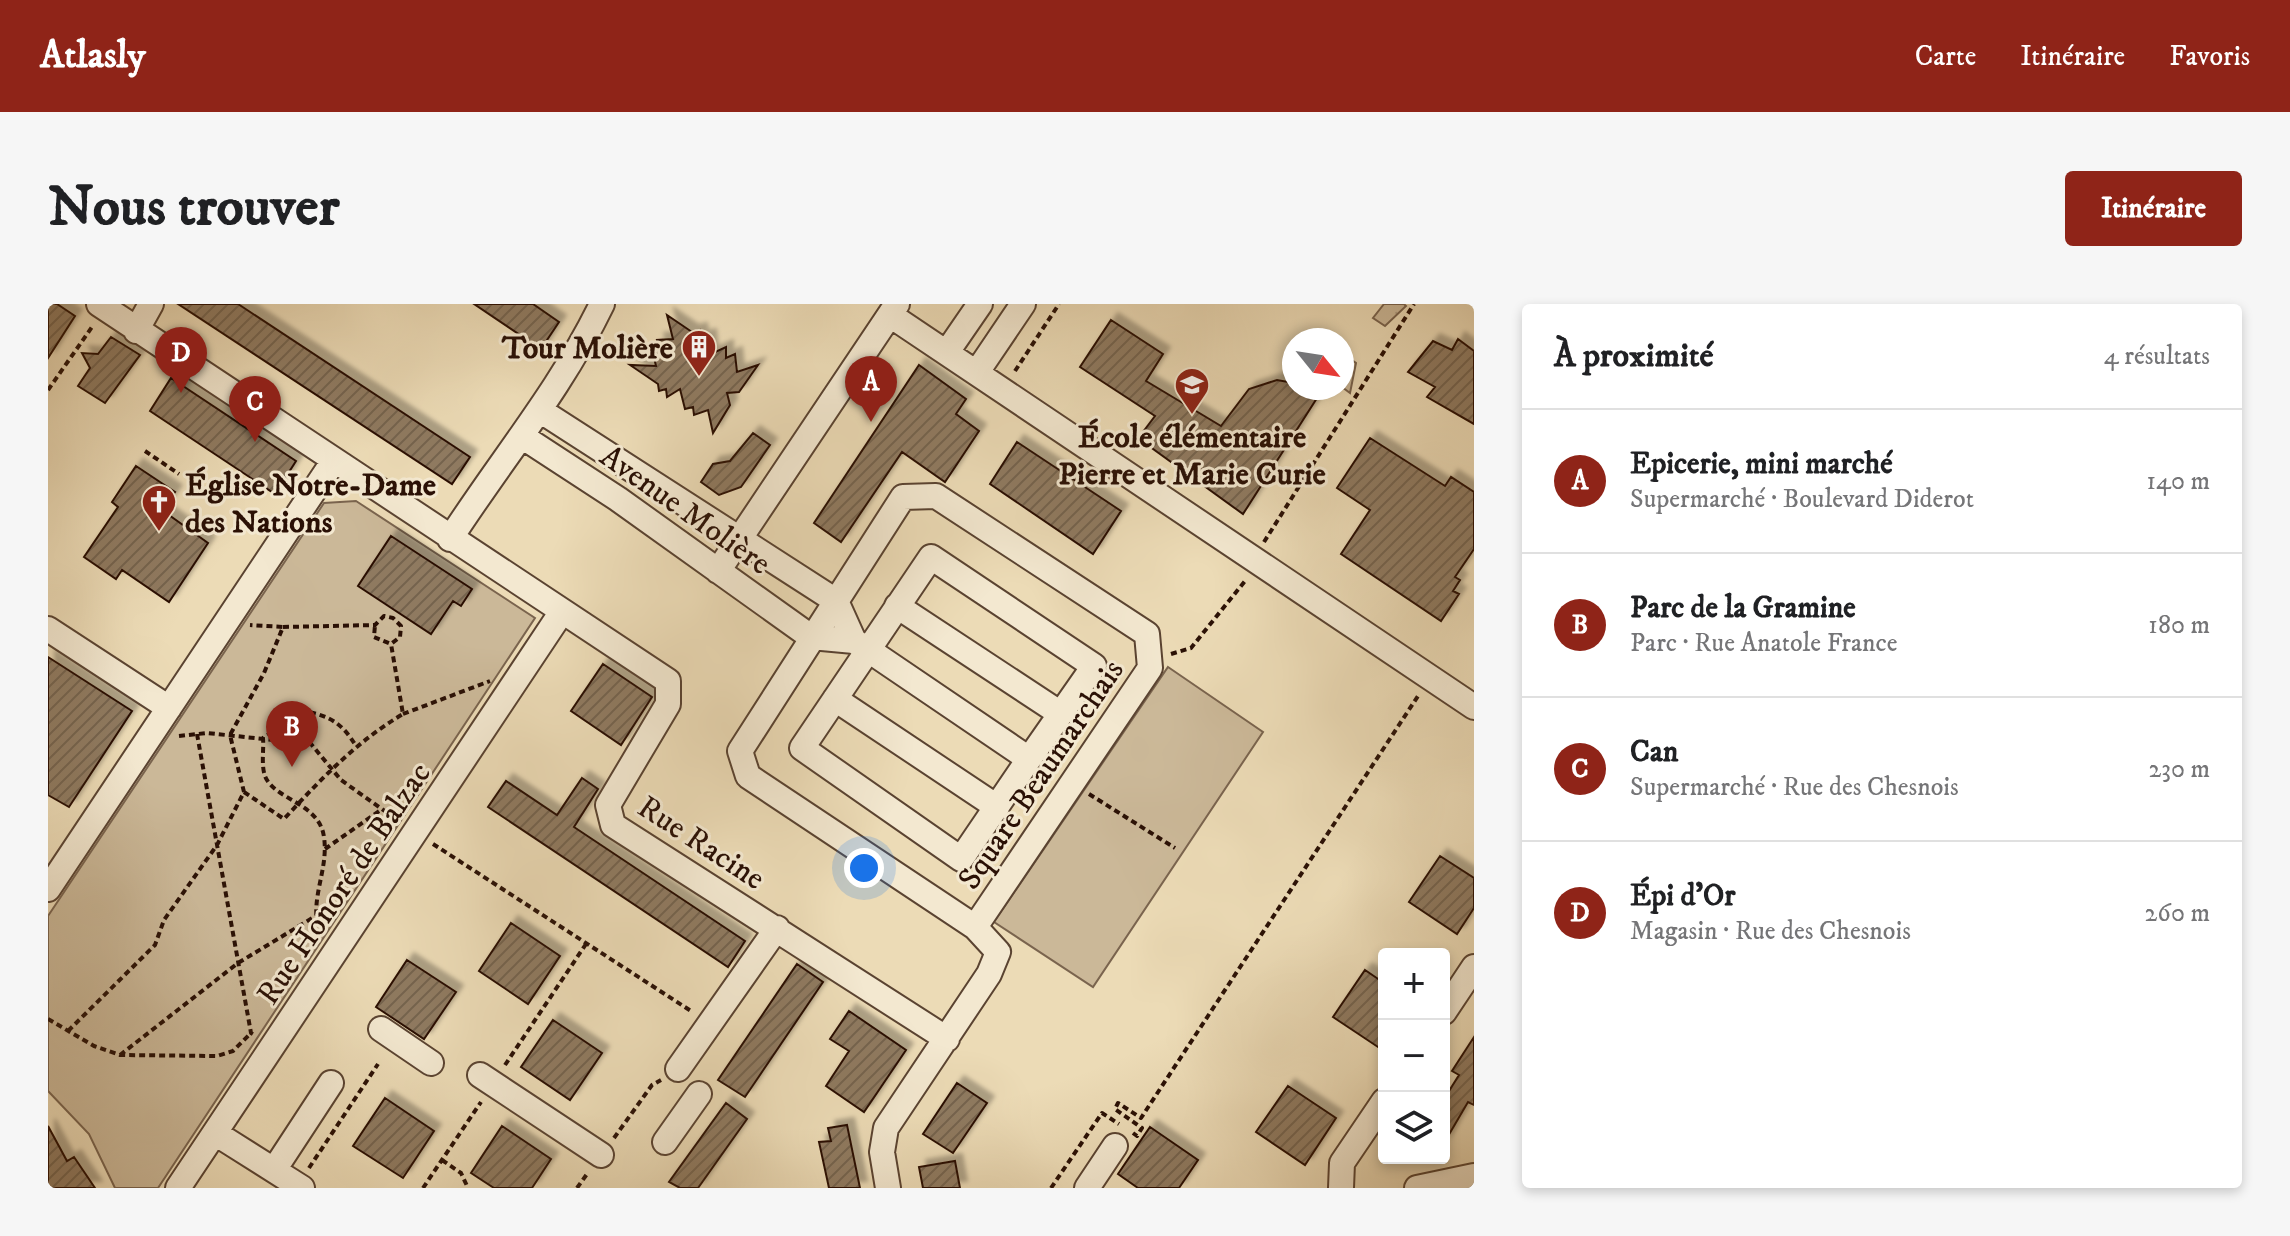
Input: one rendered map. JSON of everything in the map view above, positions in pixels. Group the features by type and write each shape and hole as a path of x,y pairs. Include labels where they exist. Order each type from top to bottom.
{"street":[{"path":"136,331 151,304"},
{"path":"450,539 541,411 581,348 602,304"},
{"path":"947,352 980,304"},
{"path":"977,372 1023,304"},
{"name":"Rue Racine","path":"102,306 333,462 668,681 668,704 608,805 613,825 947,1039"},
{"path":"718,571 894,309 947,352 1002,390 1474,707"},
{"name":"Avenue Molière","path":"541,411 836,601"},
{"name":"Avenue Molière","path":"523,437 612,494 811,637"},
{"path":"48,889 333,462"},
{"name":"Square Beaumarchais","path":"936,496 1147,634 1150,668 975,927 748,776 740,751 836,601 903,497 936,496"},
{"path":"931,557 1094,666 961,859 802,748 835,699 861,645 897,606 931,557"},
{"path":"836,601 861,645"},
{"path":"897,606 1061,714"},
{"name":"Rue Honoré de Balzac","path":"178,1188 561,613"},
{"path":"48,629 162,718"},
{"path":"811,637 861,645 1029,759"},
{"path":"835,699 997,807"},
{"path":"888,1188 882,1152 886,1128 989,974 998,952 975,927"},
{"path":"678,1069 777,928"},
{"path":"1450,1003 1474,967"},
{"path":"381,1029 431,1063"},
{"path":"480,1075 601,1155"},
{"path":"274,1170 331,1083"},
{"path":"665,1142 699,1094"},
{"path":"1341,1188 1338,1181 1342,1163 1378,1110"},
{"path":"215,1133 300,1186"},
{"path":"1087,1188 1115,1146"},
{"path":"1417,1188 1474,1176"}],"path":[{"path":"1002,390 1059,304"},
{"path":"1149,659 1191,648 1260,563 1266,535 1414,304"},
{"path":"48,390 102,306"},
{"path":"145,451 179,474"},
{"path":"233,613 255,628 375,625"},
{"path":"384,616 393,618 401,626 400,637 391,644 374,637 375,625 384,616"},
{"path":"68,1031 144,960 155,945 164,920 217,845 244,792 230,735 264,673 283,627"},
{"path":"391,644 403,714"},
{"path":"244,792 284,819 330,768 403,714 473,685 508,677 515,681"},
{"path":"1051,1188 1102,1113 1137,1136 1142,1128 1115,1109 1118,1103 1141,1118 1430,677"},
{"path":"263,738 304,711 327,716 343,725 356,746"},
{"path":"162,718 175,736 230,735 311,744 330,768 415,833 709,1024"},
{"path":"197,734 251,1033 272,1047"},
{"path":"263,738 264,775 271,784 299,802 317,819 324,836 314,917 329,961"},
{"path":"1073,784 1175,848"},
{"path":"323,850 382,809"},
{"path":"120,1055 238,963 314,917"},
{"path":"48,1019 94,1046 120,1055 217,1056 233,1051 251,1033"},
{"path":"300,1186 378,1064"},
{"path":"577,1188 652,1085 678,1069"},
{"path":"442,1160 461,1173 468,1188"}],"green space":[{"path":"1384,304 1406,306 1385,326 1373,318"},
{"path":"356,501 535,618 158,1188 115,1188 89,1134 48,1091 48,916 324,503"},
{"path":"1168,667 1263,732 1093,987 994,922"}],"building":[{"path":"48,304 57,304 75,316 48,358"},
{"path":"178,304 238,304 470,457 452,484"},
{"path":"474,304 533,304 559,322 541,349"},
{"name":"Tour Molière","path":"667,315 692,332 700,330 701,338 709,336 711,354 726,347 726,358 735,354 737,372 758,365 739,392 727,393 730,405 713,433 708,410 694,415 693,407 685,409 680,389 667,397 666,389 659,391 658,384 630,365 656,366 652,349 659,347 657,340 673,339"},
{"path":"1111,320 1163,354 1146,381 1221,426 1249,389 1277,380 1282,381 1282,400 1316,400 1243,514 1149,446 1152,442 1143,432 1155,416 1080,367"},
{"path":"111,337 140,355 105,403 78,386 90,368 82,353 98,354"},
{"path":"1458,339 1474,351 1474,424 1427,397 1435,387 1408,372 1433,341 1452,350"},
{"path":"919,365 966,399 956,414 979,431 945,482 902,452 841,542 814,523"},
{"path":"171,378 296,461 275,494 150,411"},
{"path":"753,433 770,445 741,487 719,495 701,482 713,464 730,461"},
{"path":"1370,438 1445,486 1451,477 1474,492 1474,549 1455,577 1460,580 1453,591 1459,594 1441,621 1341,554 1370,510 1337,488"},
{"path":"1017,442 1121,511 1093,554 990,484"},
{"name":"Église Notre-Dame des Nations","path":"136,466 175,492 162,510 208,543 169,602 122,570 116,579 84,557 118,507 112,502"},
{"path":"391,536 472,589 461,606 453,601 431,634 358,586"},
{"path":"48,657 132,711 69,807 48,795"},
{"path":"603,664 652,697 621,745 571,711"},
{"path":"582,778 598,789 574,827 745,941 728,967 488,807 506,781 557,815"},
{"path":"1440,856 1474,878 1474,908 1457,934 1409,902"},
{"path":"511,923 560,956 528,1004 479,971"},
{"path":"407,960 456,992 424,1039 376,1007"},
{"path":"797,964 823,982 745,1097 718,1080"},
{"path":"1365,970 1378,979 1378,1047 1333,1017"},
{"path":"849,1011 906,1050 864,1112 826,1086 849,1051 830,1039"},
{"path":"553,1020 602,1053 570,1100 521,1067"},
{"path":"1474,1037 1474,1105 1468,1102 1450,1133 1450,1089 1459,1075 1452,1071"},
{"path":"957,1083 987,1103 953,1153 923,1134"},
{"path":"1288,1086 1336,1118 1305,1165 1256,1132"},
{"path":"385,1098 434,1131 403,1178 353,1146"},
{"path":"726,1103 747,1119 698,1188 680,1188 669,1182"},
{"path":"847,1125 860,1188 829,1188 819,1142 831,1141 828,1128"},
{"path":"48,1126 67,1161 74,1157 95,1188 48,1188"},
{"path":"502,1126 551,1159 532,1188 494,1188 471,1173"},
{"path":"1150,1127 1198,1160 1179,1188 1138,1188 1118,1174"},
{"path":"955,1161 960,1188 923,1188 919,1167"}],"place":[{"name":"Tour Molière","path":"699,378"},
{"name":"Épi d'Or","path":"181,393"},
{"name":"École élémentaire Pierre et Marie Curie","path":"1192,416"},
{"name":"Epicerie, mini marché","path":"871,422"},
{"name":"Can","path":"255,442"},
{"name":"Église Notre-Dame des Nations","path":"159,533"},
{"name":"Parc de la Gramine","path":"292,767"}]}
